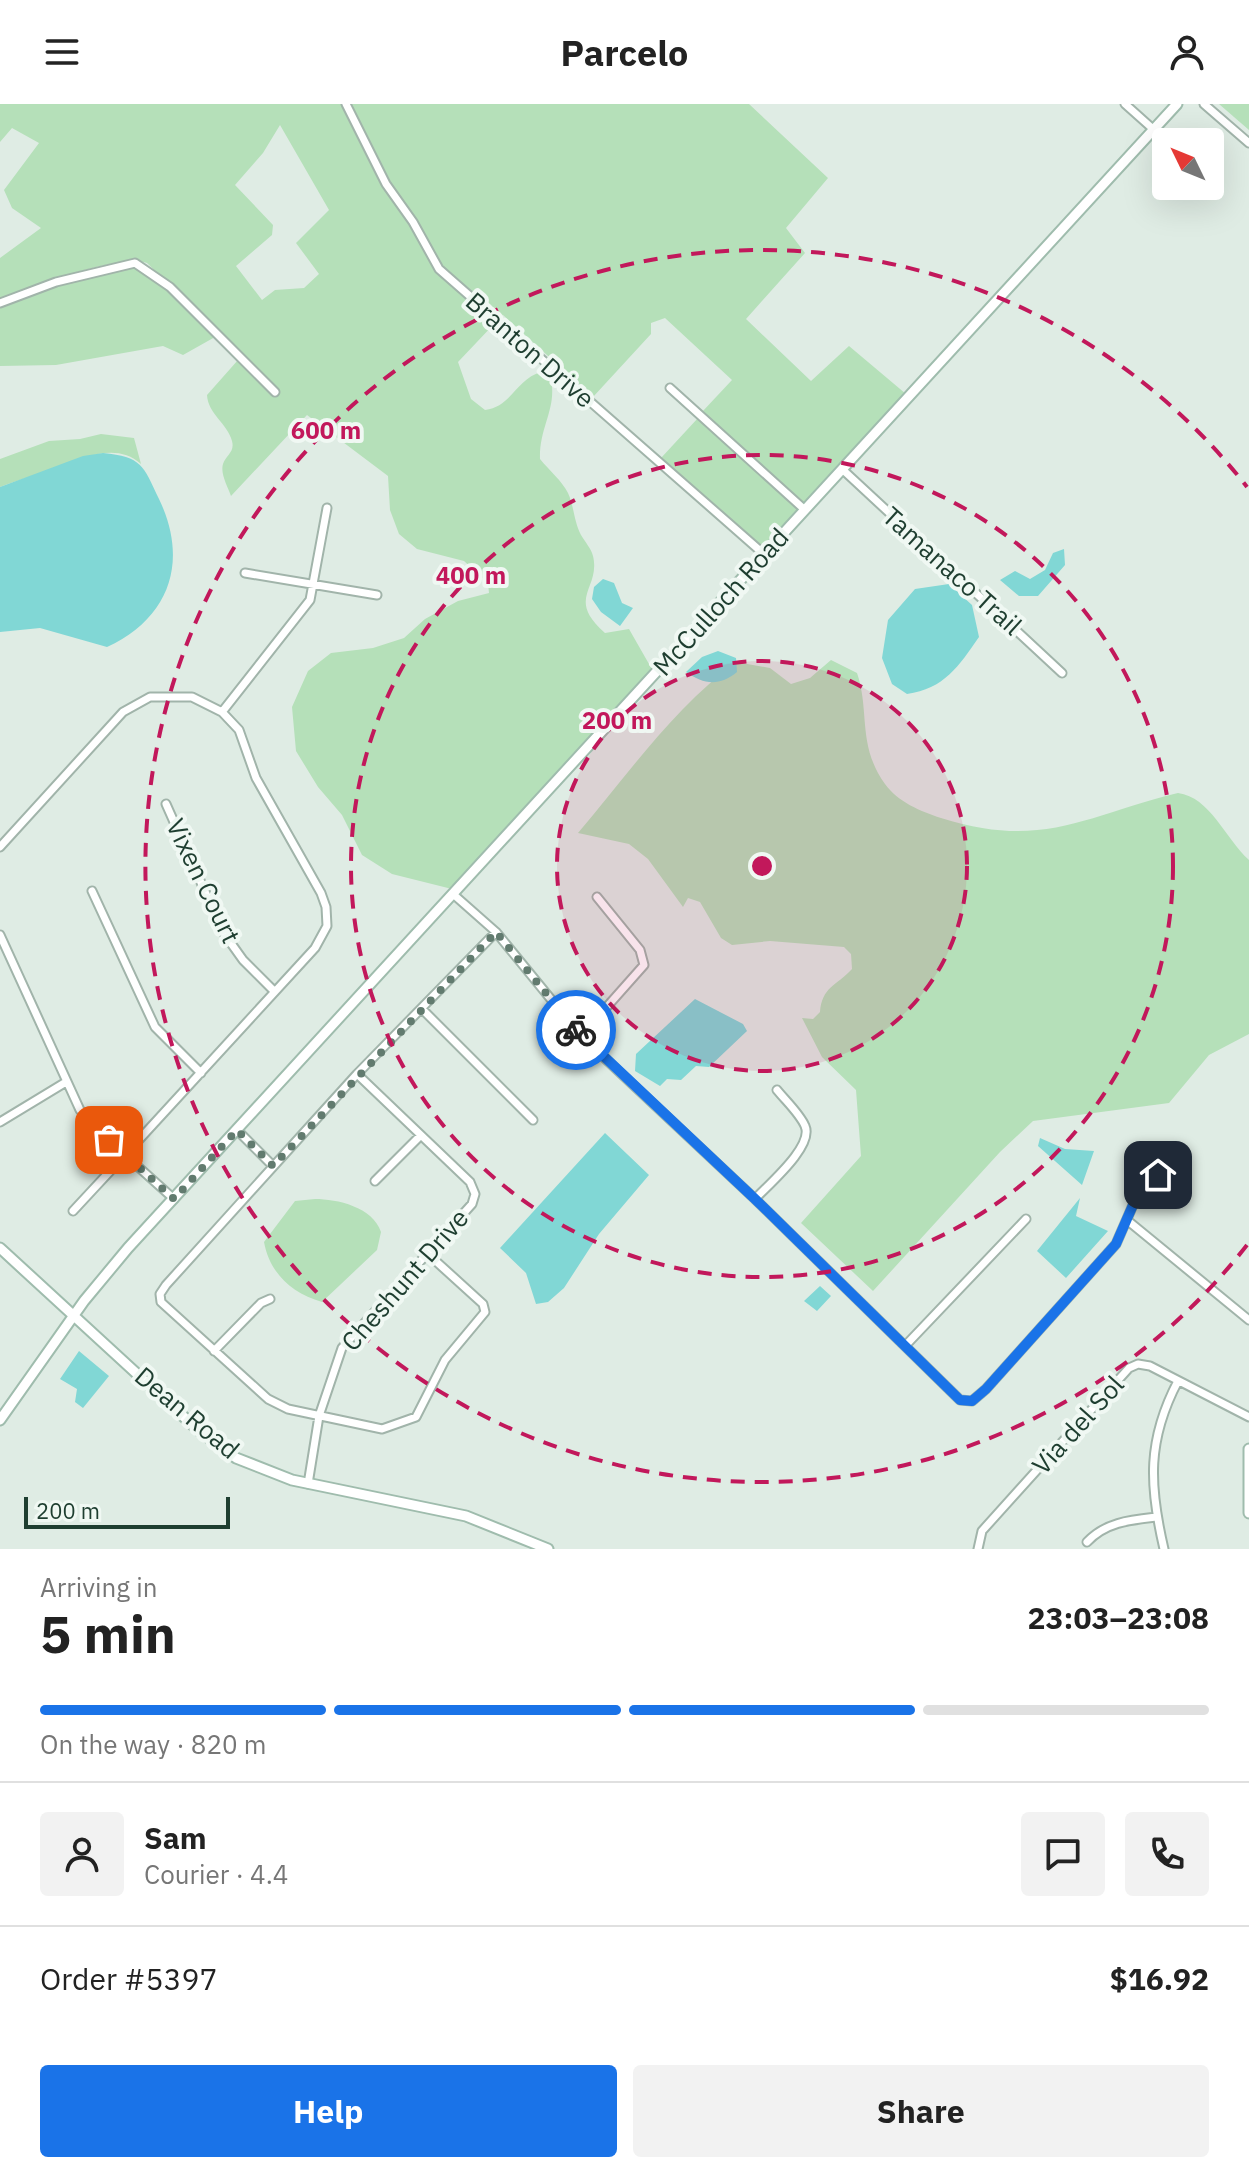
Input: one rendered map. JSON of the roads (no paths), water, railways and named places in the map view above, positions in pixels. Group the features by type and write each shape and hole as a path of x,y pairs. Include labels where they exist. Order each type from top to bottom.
{"street":[{"name":"Branton Drive","path":"346,104 386,184 413,222 439,269 765,555"},
{"path":"1125,104 1152,128"},
{"name":"McCulloch Road","path":"1154,128 1177,104"},
{"path":"1204,104 1249,143"},
{"name":"McCulloch Road","path":"0,1420 119,1258 1152,130"},
{"path":"0,303 56,282 135,263 170,287 275,392"},
{"path":"670,388 805,510"},
{"name":"Tamanaco Trail","path":"842,469 1062,673"},
{"path":"222,712 303,612 314,584 327,508"},
{"path":"245,573 377,595"},
{"path":"0,847 115,720 150,697 180,695 204,701 222,712 239,730 256,778 326,907 327,926 322,938 73,1211"},
{"name":"Vixen Court","path":"166,804 223,932 243,960 274,991"},
{"path":"92,891 155,1027 201,1073"},
{"path":"453,894 496,932 581,1036 755,1199 960,1400 972,1401 1116,1244 1145,1189 1171,1163 1182,1159"},
{"path":"581,1036 644,965 640,950 597,897"},
{"path":"428,1254 483,1304 485,1312 480,1323 445,1360 424,1407 401,1425 382,1429 288,1409 268,1399 167,1308 160,1294 357,1074 496,932"},
{"path":"0,935 66,1082 94,1126 174,1199"},
{"path":"423,1010 533,1120"},
{"name":"Cheshunt Drive","path":"308,1484 319,1416 342,1348 472,1204 475,1194 470,1182 357,1074"},
{"path":"0,1122 66,1082"},
{"path":"755,1199 803,1148 807,1135 805,1125 777,1090"},
{"path":"237,1130 273,1166"},
{"path":"375,1181 420,1136"},
{"path":"905,1346 1026,1219"},
{"path":"1127,1220 1249,1320"},
{"name":"Dean Road","path":"0,1248 219,1447 260,1470 308,1484 466,1516 548,1549"},
{"path":"214,1351 261,1303 270,1299"},
{"name":"Via del Sol","path":"978,1549 982,1531 1129,1368 1150,1366 1249,1417"},
{"path":"1164,1549 1157,1517 1153,1447 1160,1414 1178,1381"},
{"path":"1249,1449 1249,1513"},
{"path":"1087,1542 1097,1531 1123,1521 1157,1517"}],"water":[{"path":"103,453 126,457 140,465 168,522 172,565 168,585 159,604 129,635 107,647 40,628 0,632 0,487 83,456"},
{"path":"1064,549 1065,565 1038,596 1019,596 1000,580 1015,571 1030,579 1045,570 1053,553"},
{"path":"603,579 614,583 622,603 633,608 620,626 601,612 592,599 594,587"},
{"path":"949,584 972,605 979,637 941,681 907,694 892,684 882,658 888,620 915,589"},
{"path":"718,651 736,658 737,672 724,680 712,682 686,672 702,657"},
{"path":"695,999 743,1024 747,1031 709,1067 696,1066 681,1080 667,1079 660,1086 635,1071 636,1054"},
{"path":"605,1133 649,1175 599,1234 564,1288 548,1302 536,1304 526,1273 500,1248"},
{"path":"1040,1138 1065,1149 1094,1151 1082,1185 1038,1146"},
{"path":"1080,1198 1076,1216 1108,1231 1066,1278 1037,1251"},
{"path":"820,1286 831,1296 817,1311 804,1301"},
{"path":"79,1351 109,1376 83,1408 75,1402 77,1389 60,1379"}]}
